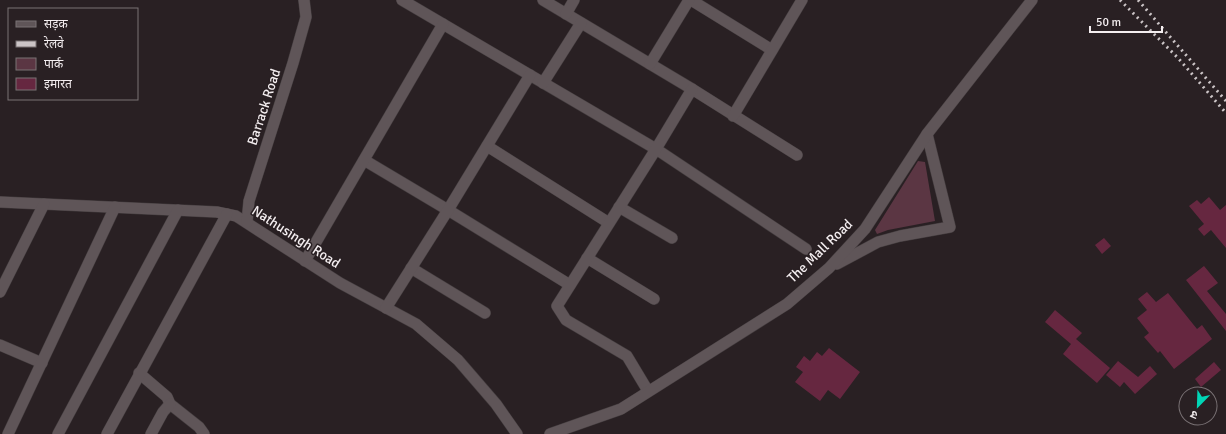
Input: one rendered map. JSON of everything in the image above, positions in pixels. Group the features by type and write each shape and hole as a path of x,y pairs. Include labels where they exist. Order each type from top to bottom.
{"street":[{"name":"Barrack Road","path":"247,222 249,201 306,17 304,0"},
{"path":"402,0 656,149 806,249"},
{"path":"543,0 692,89 797,155"},
{"path":"566,14 574,0"},
{"path":"650,64 690,0 772,50"},
{"name":"The Mall Road","path":"550,434 621,409 786,304 829,268 865,229 927,134 1032,0"},
{"path":"734,116 800,1"},
{"path":"543,83 581,23"},
{"path":"305,261 443,24"},
{"path":"386,308 448,210 530,75"},
{"path":"648,391 627,356 566,320 556,306 656,149 692,89"},
{"path":"829,268 878,242 900,236 950,227 927,134"},
{"path":"487,146 609,223"},
{"path":"364,160 570,285"},
{"name":"Nathusingh Road","path":"0,202 216,212 236,216 340,283 416,324 458,360 496,404 517,434"},
{"path":"0,292 44,204"},
{"path":"8,434 116,207"},
{"path":"619,207 672,238"},
{"path":"58,434 178,210"},
{"path":"107,434 227,214"},
{"path":"587,258 654,299"},
{"path":"411,268 485,314"},
{"path":"0,345 42,363"},
{"path":"139,373 167,397 170,404 199,427 204,434"},
{"path":"151,434 163,412 170,404"}],"green space":[{"path":"918,161 925,162 935,221 888,230 877,234 875,230"}],"building":[{"path":"1209,197 1220,210 1226,205 1226,248 1211,230 1204,236 1198,229 1204,224 1189,206 1197,200 1201,204"},
{"path":"1104,238 1111,246 1102,254 1095,245"},
{"path":"1204,266 1218,283 1207,291 1226,314 1226,331 1186,280"},
{"path":"1147,292 1156,302 1168,293 1197,329 1202,325 1212,339 1174,369 1160,351 1158,353 1144,337 1149,333 1137,318 1147,310 1138,299"},
{"path":"1055,310 1082,333 1076,339 1110,368 1097,383 1063,354 1071,344 1045,322"},
{"path":"829,348 860,372 840,399 828,390 820,401 795,382 803,372 796,367 804,356 810,361 817,352 822,356"},
{"path":"1118,361 1138,377 1150,366 1157,374 1135,394 1124,382 1120,387 1106,375"},
{"path":"1214,362 1221,370 1202,386 1200,386 1195,379"}],"railway":[{"path":"1120,0 1178,58 1226,113"},
{"path":"1138,0 1226,101"}]}
